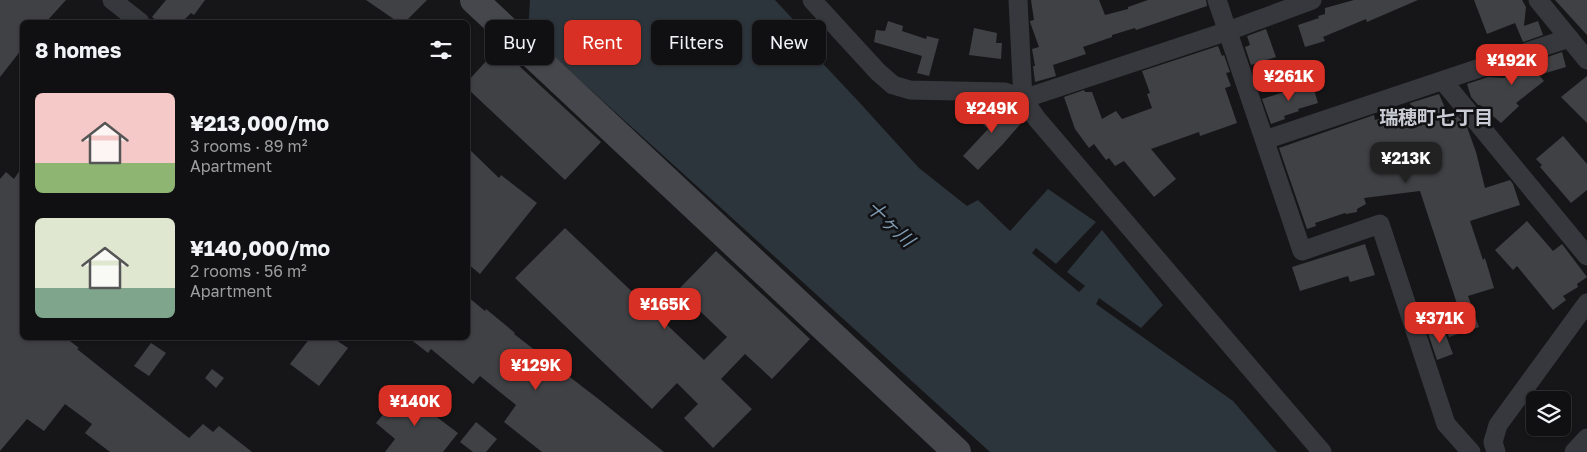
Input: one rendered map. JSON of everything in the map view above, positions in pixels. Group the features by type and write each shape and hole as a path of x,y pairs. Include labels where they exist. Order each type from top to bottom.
{"street":[{"path":"112,0 137,20"},
{"path":"474,0 499,11 957,452"},
{"path":"812,0 878,72 893,85 910,90 1005,92 1023,98 1228,31 1312,0"},
{"path":"1018,0 1023,98 1037,119 1322,452"},
{"path":"1217,0 1302,251 1380,224 1446,424 1471,452"},
{"path":"1538,0 1587,60"},
{"path":"1265,140 1569,38"},
{"path":"1443,81 1587,256"},
{"path":"1476,452 1498,425 1587,303"},
{"path":"1496,452 1494,442 1498,425"},
{"path":"1574,452 1587,438"}],"water":[{"name":"十ヶ川","path":"530,0 775,0 794,20 752,20 752,65 824,65 919,168 967,206 978,200 1010,231 1048,189 1096,222 1056,264 1036,248 1032,253 1079,292 1085,286 1067,272 1102,230 1163,305 1141,328 1099,298 1096,304 1233,401 1277,452 990,452 554,57 554,20 529,20"}],"building":[{"path":"0,0 66,0 48,20 20,20 20,52 0,77"},
{"path":"166,0 205,0 194,15 191,13 184,20 156,20 152,17"},
{"path":"366,0 427,0 407,20 395,20"},
{"path":"1031,0 1099,0 1105,15 1128,9 1128,7 1148,0 1206,0 1207,6 1136,30 1135,28 1112,35 1112,37 1083,47 1086,54 1053,65 1056,76 1035,82 1032,49 1039,47 1030,22 1034,20"},
{"path":"1354,0 1418,0 1367,22 1366,19 1323,37 1325,41 1305,47 1298,25 1319,18 1318,16 1325,14 1325,8"},
{"path":"1474,0 1522,0 1526,7 1524,26 1538,21 1543,35 1523,42 1515,23 1487,34"},
{"path":"1555,0 1587,0 1587,35"},
{"path":"888,21 903,26 902,31 926,39 927,36 939,39 929,76 917,73 922,56 874,42 876,30 885,31"},
{"path":"974,28 997,33 996,43 1002,43 1001,59 969,55"},
{"path":"1266,29 1276,57 1251,65 1245,47 1250,45 1247,36"},
{"path":"1218,46 1222,56 1224,55 1230,72 1226,73 1231,86 1225,88 1237,123 1200,136 1199,132 1151,149 1176,179 1154,197 1124,161 1115,166 1109,158 1106,160 1094,144 1089,148 1075,129 1064,97 1084,90 1085,92 1092,92 1102,119 1116,111 1122,119 1152,108 1147,94 1150,93 1142,71"},
{"path":"1562,52 1566,67 1539,75 1544,81 1516,103 1519,106 1501,123 1471,97 1467,84 1488,77 1504,78 1515,68"},
{"path":"485,62 485,65 518,65 601,142 565,180 470,91 470,79"},
{"path":"1587,76 1587,123 1561,97"},
{"path":"1312,83 1318,103 1298,109 1299,111 1284,116 1285,119 1271,124 1262,99"},
{"path":"1439,94 1448,115 1456,114 1467,127 1476,152 1485,188 1510,180 1520,205 1470,221 1483,260 1485,258 1494,288 1468,296 1479,327 1449,337 1445,325 1462,319 1420,191 1364,198 1366,204 1357,209 1357,212 1345,213 1315,223 1316,226 1307,229 1279,148 1374,115 1375,120 1413,111 1410,103"},
{"path":"985,106 1006,107 1022,122 978,170 963,156 988,129 975,116"},
{"path":"1563,136 1587,164 1587,190 1571,203 1540,167 1542,165 1536,159"},
{"path":"470,150 499,178 501,175 537,203 480,274 470,266"},
{"path":"20,170 20,340 69,340 79,348 77,349 189,438 203,424 213,432 219,426 252,452 110,452 85,433 92,424 65,404 44,431 27,419 0,451 0,179 6,172 14,179"},
{"path":"1527,221 1553,251 1562,244 1587,277 1577,284 1578,287 1563,296 1566,300 1553,310 1517,266 1513,270 1495,250"},
{"path":"565,228 704,360 727,337 678,290 716,251 810,339 772,379 745,354 721,379 752,409 713,448 684,418 698,404 677,383 652,409 515,278"},
{"path":"1365,244 1375,275 1350,282 1348,276 1300,291 1292,267"},
{"path":"470,299 485,311 486,309 514,334 664,452 542,452 504,422 516,405 480,376 473,384 431,349 428,353 412,340 470,340"},
{"path":"1443,328 1453,354 1437,360 1428,333"},
{"path":"308,340 336,340 348,348 319,386 290,364"},
{"path":"151,343 166,353 149,376 134,366"},
{"path":"212,369 224,378 216,388 205,378"},
{"path":"406,387 421,400 418,403 458,433 443,452 385,452 395,439 376,423"},
{"path":"476,422 497,439 486,452 473,452 460,442"}],"district":[{"name":"瑞穂町七丁目","path":"1436,116"}]}
